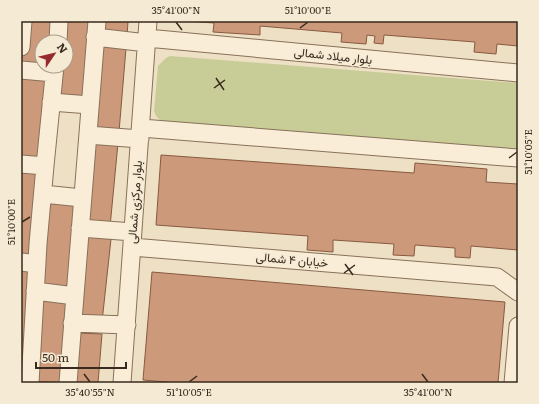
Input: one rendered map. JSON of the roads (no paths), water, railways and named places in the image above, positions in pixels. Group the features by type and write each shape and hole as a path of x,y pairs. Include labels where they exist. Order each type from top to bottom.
{"lane":[{"path":"21,48 22,21"},
{"path":"58,34 59,21"},
{"path":"68,383 96,29"},
{"name":"بلوار میلاد شمالی","path":"96,29 518,73"},
{"name":"بلوار مرکزی شمالی","path":"122,383 148,34"},
{"path":"21,70 34,70"},
{"path":"30,383 26,361 35,291 29,263 42,194 54,74"},
{"path":"51,102 90,105"},
{"path":"88,135 140,134 518,158"},
{"path":"21,164 45,166"},
{"path":"42,194 82,198"},
{"name":"خیابان ۴ شمالی","path":"80,228 133,239 497,277 518,292"},
{"path":"35,291 75,296"},
{"path":"72,323 127,325"},
{"path":"515,375 518,326"}]}
